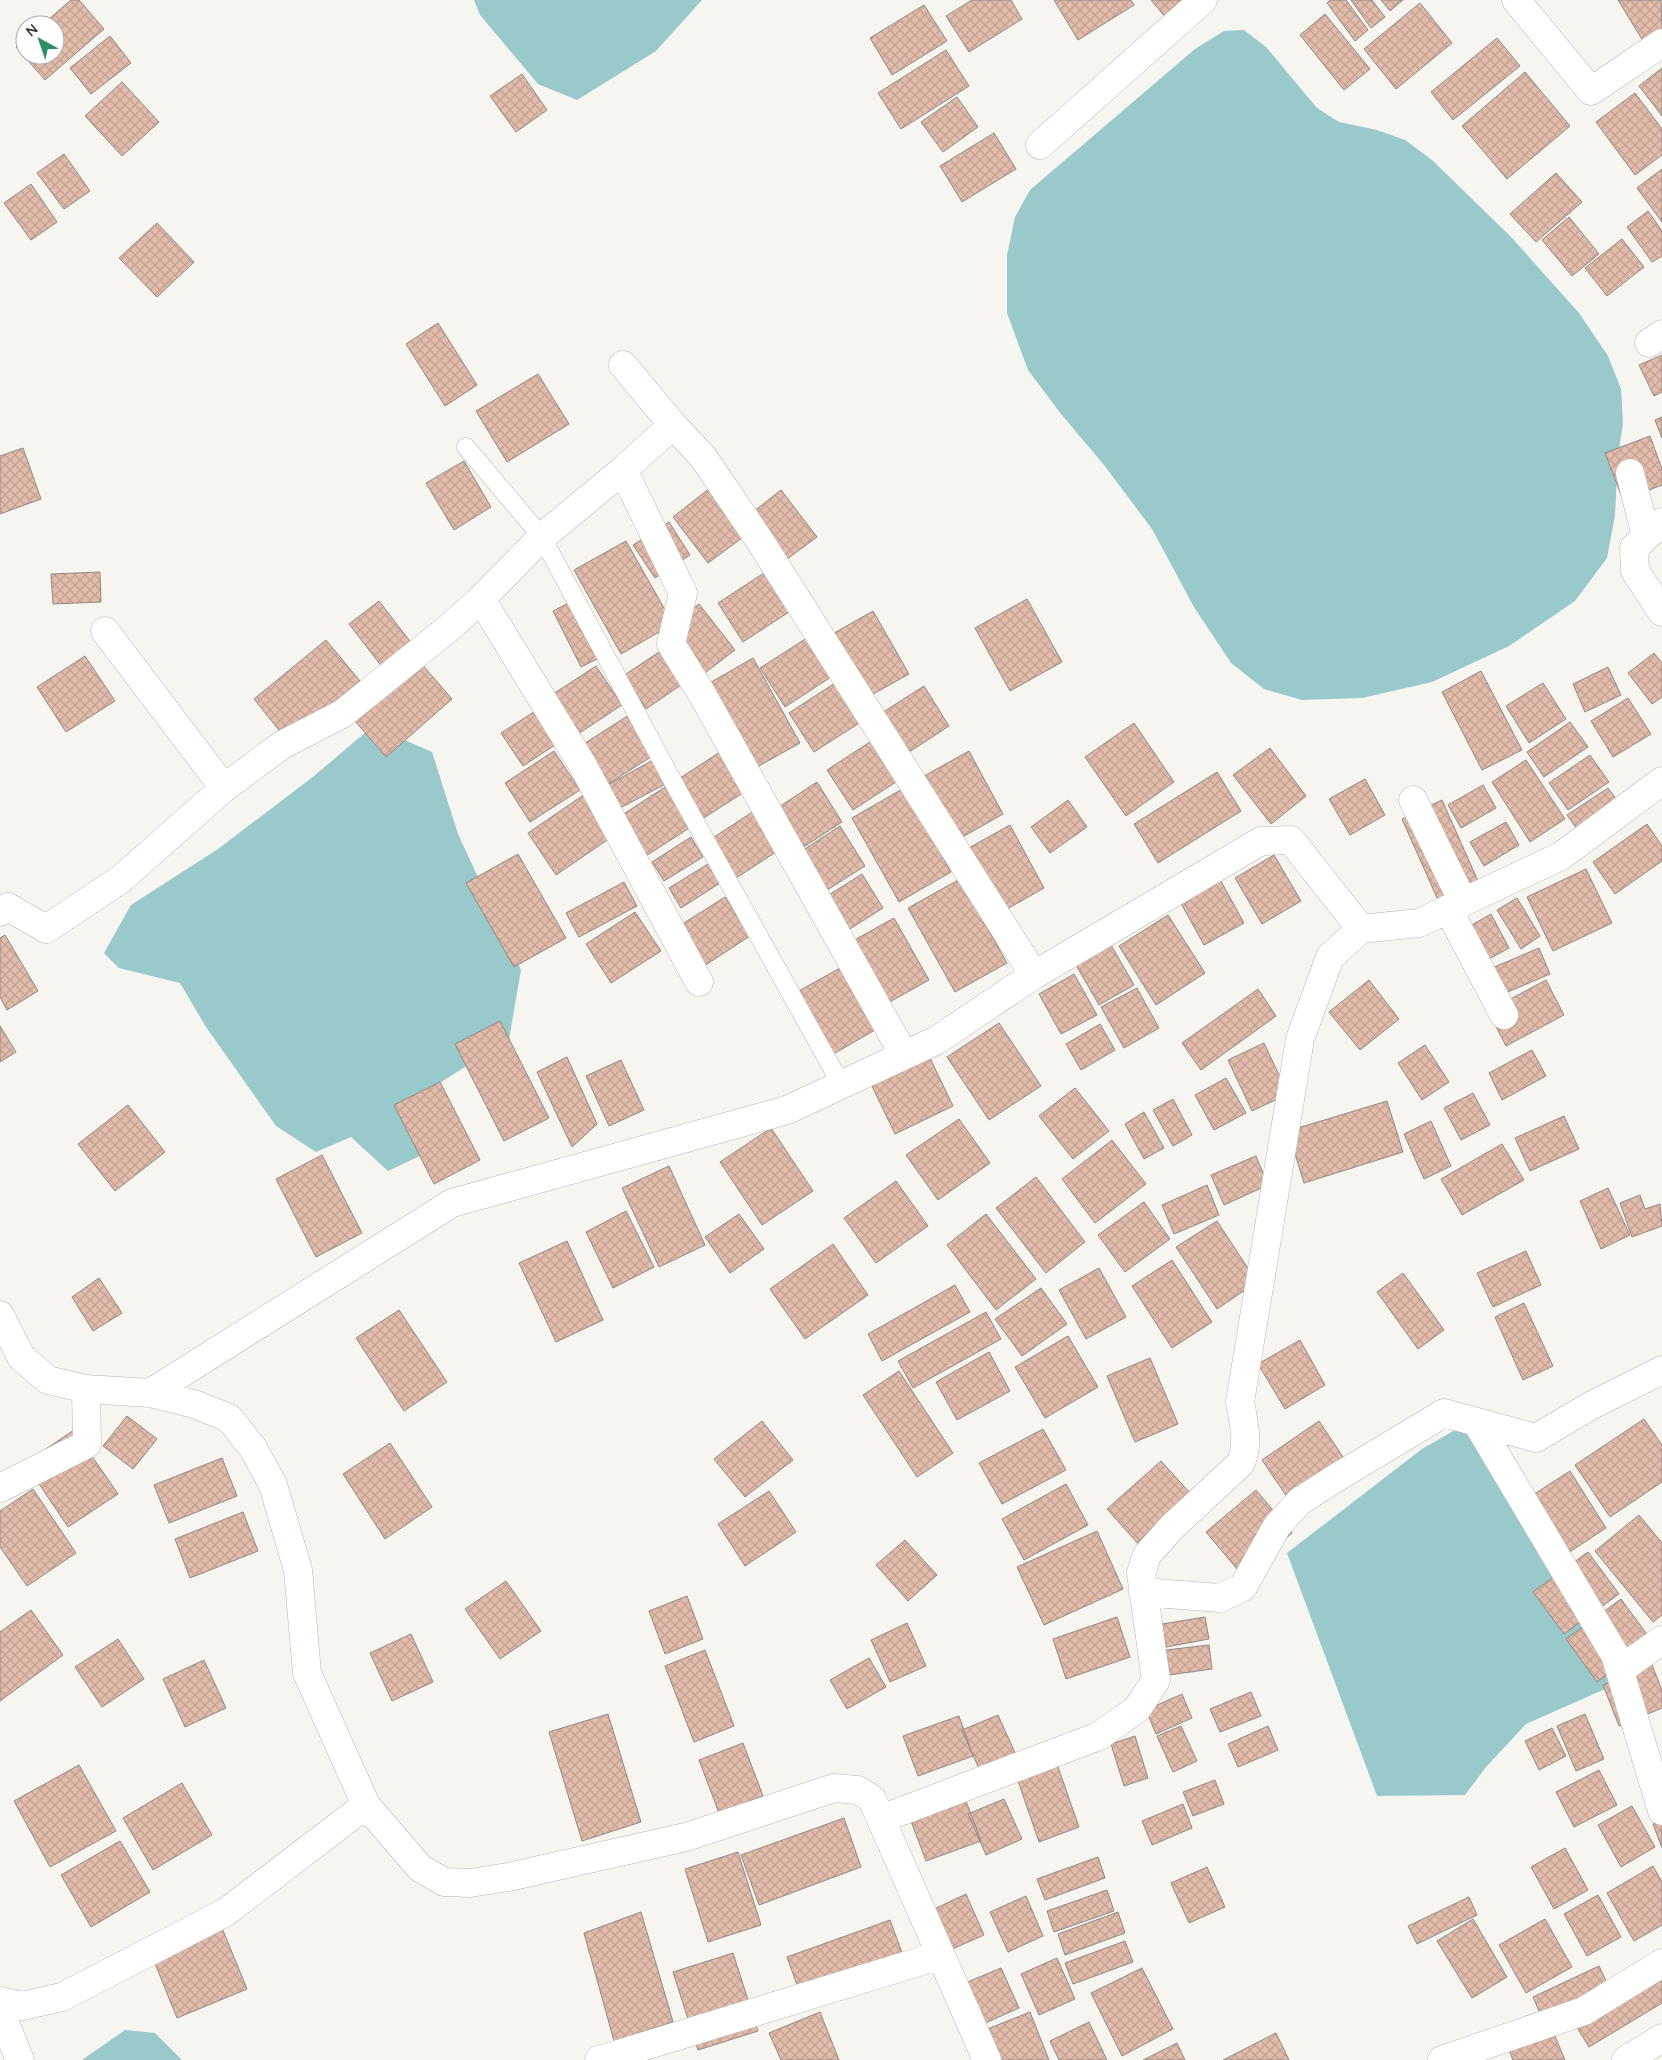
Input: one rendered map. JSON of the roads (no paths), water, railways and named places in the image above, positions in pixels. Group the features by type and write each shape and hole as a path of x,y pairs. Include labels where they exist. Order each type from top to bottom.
{"street":[{"path":"1040,145 1203,0"},
{"path":"1516,0 1591,91 1662,43"},
{"path":"624,365 703,457 760,541 1034,975"},
{"path":"0,912 8,907 46,929 121,880 224,788 282,744 342,714 450,627 481,599 542,537 623,470 673,424"},
{"path":"623,470 683,593 671,644 702,694 904,1055"},
{"path":"1630,473 1654,529 1634,548 1635,571 1662,612"},
{"path":"481,599 582,764 699,982"},
{"path":"104,631 224,788"},
{"path":"881,1819 1099,1736 1137,1708 1156,1680 1140,1574 1147,1555 1172,1526 1241,1463 1246,1449 1246,1435 1240,1402 1300,1039 1330,957 1361,929 1419,923 1560,856 1662,781"},
{"path":"1412,800 1455,906 1504,1015"},
{"path":"150,1393 452,1203 787,1110 937,1040 1034,975 1261,841 1291,840 1361,929"},
{"path":"0,1315 22,1358 48,1380 86,1389 150,1393 194,1404 229,1418 253,1448 273,1485 298,1570 308,1673 366,1805 420,1868 444,1882 470,1884 686,1837 834,1788 858,1790 872,1799 987,2060"},
{"path":"1143,1592 1220,1598 1243,1586 1277,1526 1300,1501 1444,1413 1536,1438 1592,1405 1662,1370"},
{"path":"0,1488 87,1444 86,1389"},
{"path":"1478,1423 1615,1655 1662,1808"},
{"path":"1620,1670 1662,1640"},
{"path":"0,2001 22,2006 62,1997 226,1912 366,1805"},
{"path":"599,2060 941,1955"},
{"path":"1442,2060 1584,2011 1662,1963"},
{"path":"0,2011 20,2060"},
{"path":"1626,2060 1662,2038"}],"lane":[{"path":"466,448 542,537 677,789 841,1084"}],"water":[{"path":"474,0 702,0 656,51 577,100 538,84 480,15"},
{"path":"1244,30 1266,47 1317,108 1339,122 1377,130 1405,140 1432,160 1511,237 1579,313 1608,356 1621,389 1623,424 1618,455 1615,515 1607,558 1575,601 1509,646 1432,682 1362,698 1302,700 1264,689 1231,663 1194,607 1152,529 1104,465 1061,414 1028,370 1007,313 1007,255 1015,217 1030,190 1195,49 1224,31"},
{"path":"373,726 432,752 458,834 521,970 509,1039 427,1091 422,1155 388,1171 351,1137 316,1152 276,1126 206,1027 180,983 119,968 104,953 131,905 218,849 314,776"},
{"path":"1469,1422 1614,1685 1526,1724 1486,1767 1465,1795 1377,1796 1287,1553 1422,1449"},
{"path":"125,2030 155,2033 182,2060 82,2060"}]}
